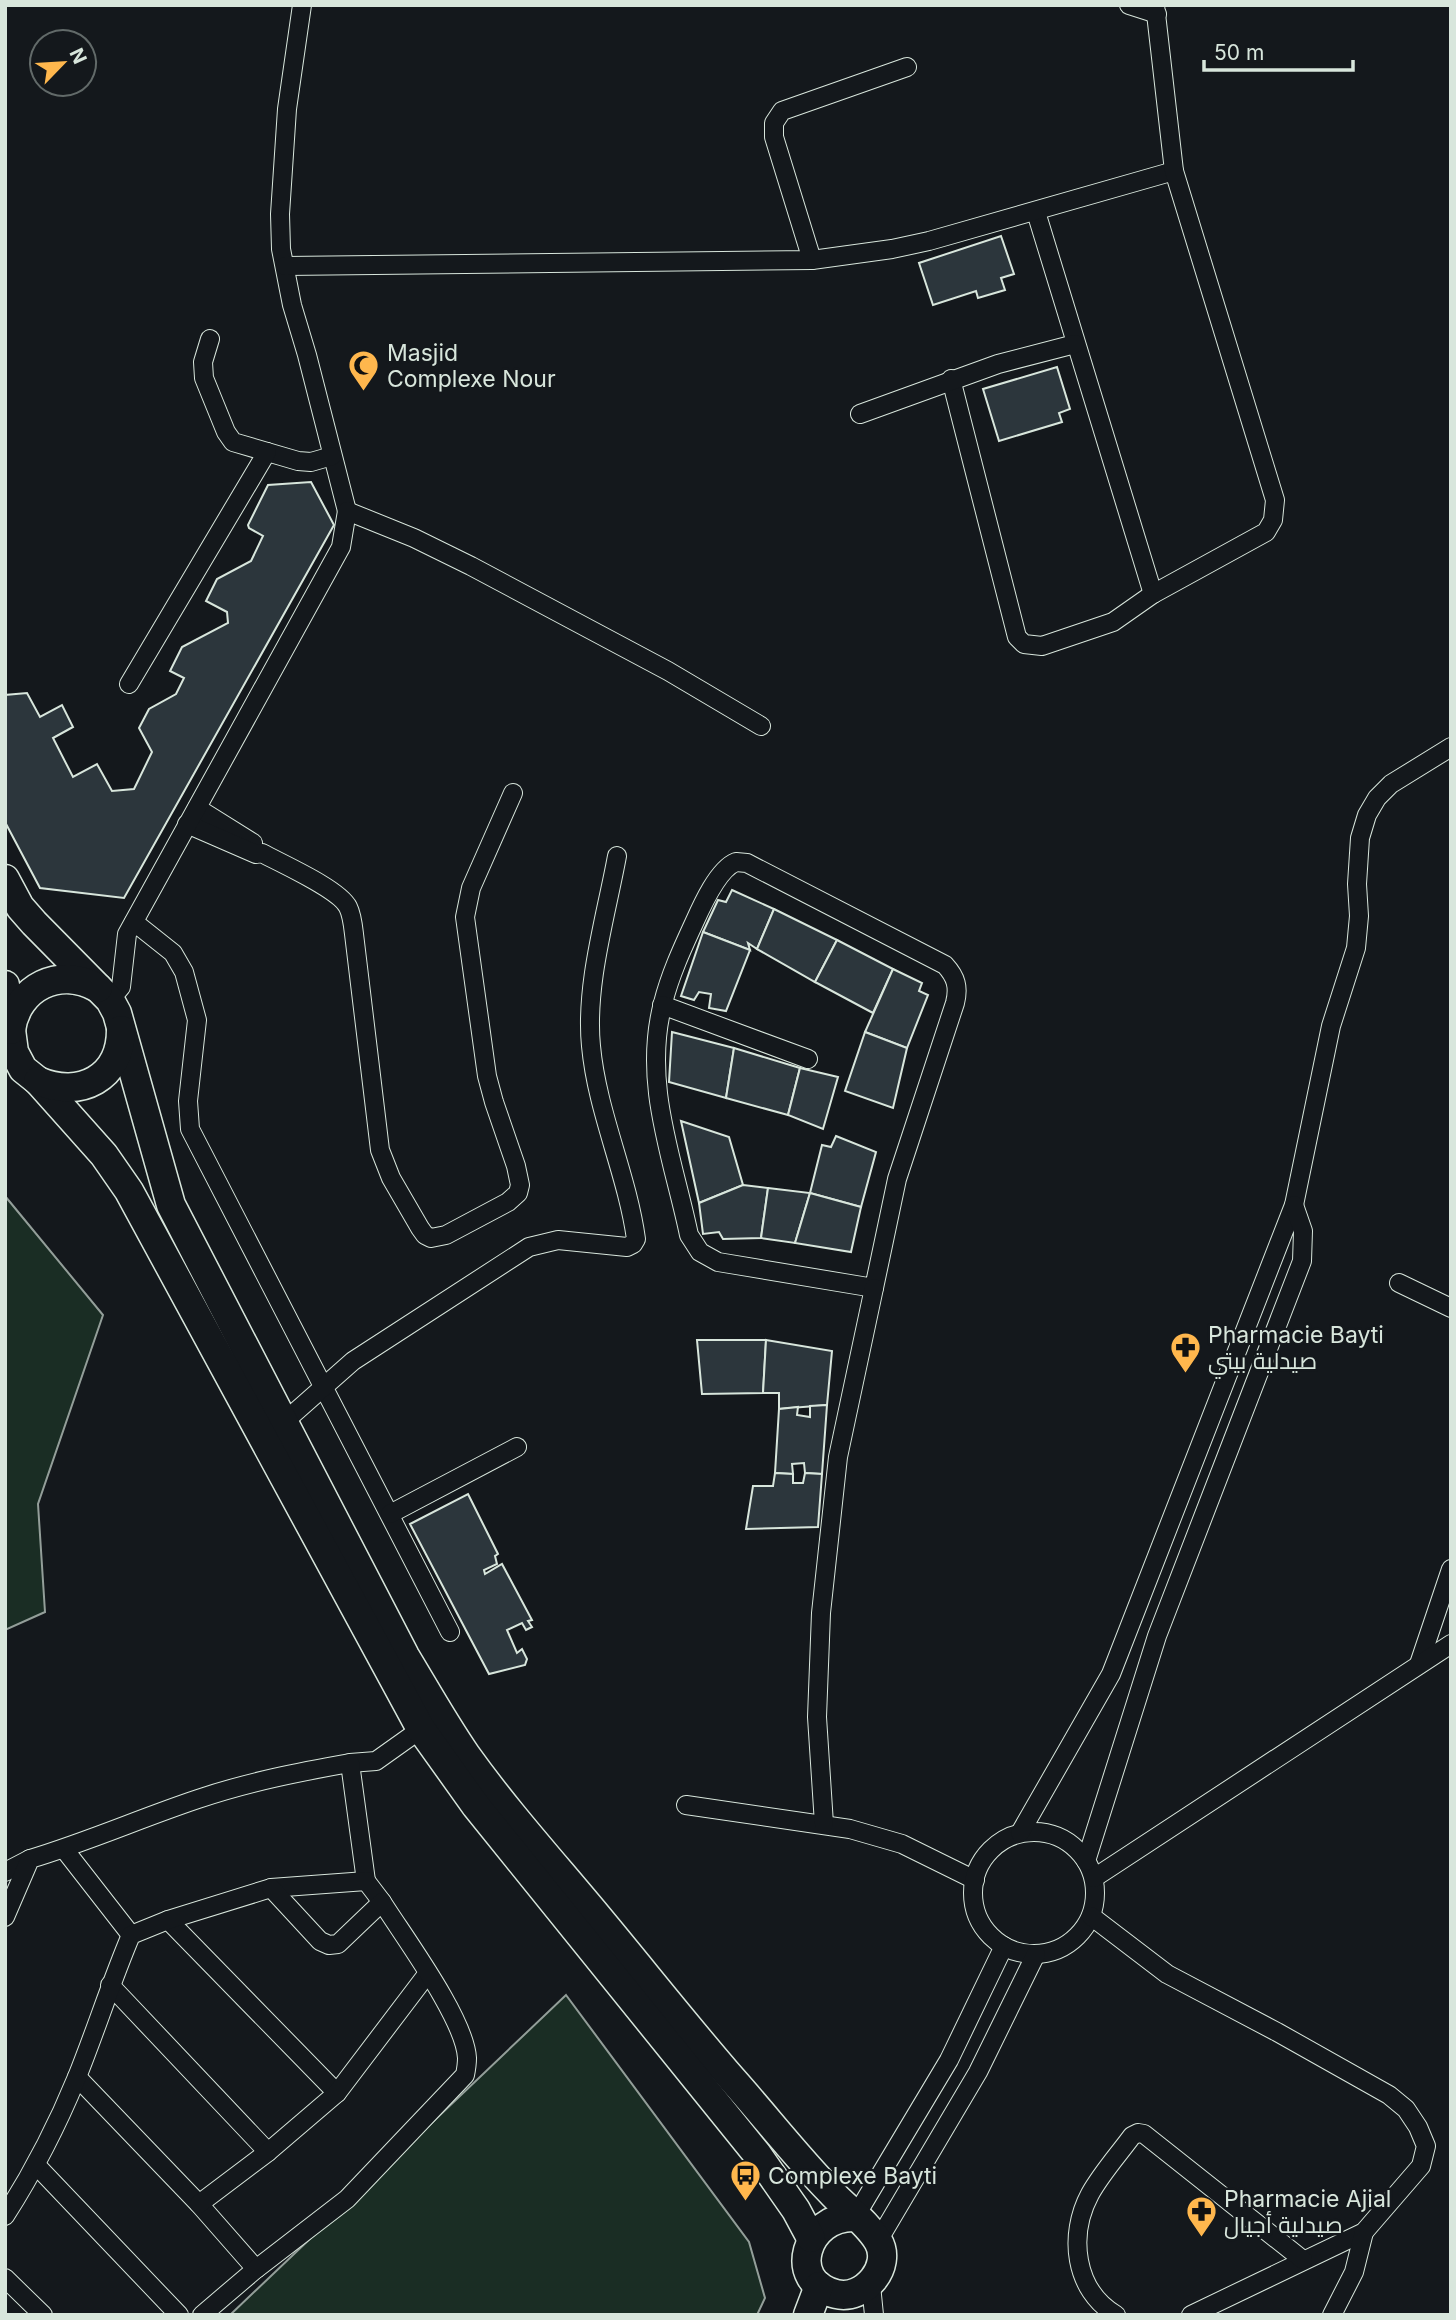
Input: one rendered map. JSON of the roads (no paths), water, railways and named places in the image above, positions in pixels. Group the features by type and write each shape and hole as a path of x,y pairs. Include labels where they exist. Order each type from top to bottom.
{"main road":[{"path":"5,879 20,907 105,995 117,1013 171,1205 405,1656 444,1723 468,1757 730,2077 829,2191 869,2228 883,2252 881,2264 854,2298 819,2286 812,2278 807,2265 807,2251 811,2238 822,2227 845,2217 855,2217"},
{"path":"11,1033 16,1009 23,999 42,984 66,978 89,984 105,995"},
{"path":"5,985 14,1052 23,1069 104,1155 129,1191 421,1729 476,1806 749,2144 796,2210 811,2238"},
{"path":"38,1082 64,1089 78,1088 102,1076 118,1054 121,1027"},
{"path":"808,2315 819,2286"}],"street":[{"path":"105,995 121,987 127,934 341,547 347,511 292,305 281,249 280,214 287,109 302,5"},
{"path":"951,380 1017,637 1024,644 1042,646 1113,622 1153,594 1266,532 1273,520 1275,500 1174,171 1156,10 1129,5"},
{"path":"812,260 774,136 774,123 782,111 907,67"},
{"path":"285,266 812,260 929,241 1174,171"},
{"path":"1036,212 1153,594"},
{"path":"210,340 203,362 204,378 226,432 233,442 298,461 310,462 332,456"},
{"path":"860,414 998,364 1075,344"},
{"path":"129,684 267,452"},
{"path":"347,511 414,538 471,566 668,671 761,726"},
{"path":"1020,1833 1111,1674 1294,1205 1331,1026 1356,948 1360,838 1367,815 1377,798 1391,784 1451,747"},
{"path":"192,816 260,846 262,853 331,890 348,906 354,934 380,1150 391,1178 419,1228 425,1235 439,1238 508,1202 518,1193 520,1185 487,1076 465,917 471,888 513,793"},
{"path":"284,1422 353,1360 529,1247 558,1240 627,1247 636,1239 599,1091 591,1048 589,1014 617,856"},
{"path":"824,1824 817,1717 821,1613 838,1457 874,1288 897,1179 958,993 953,972 945,965 747,863 736,862 726,868 703,904 673,970 662,1005 656,1071 658,1106 689,1236 708,1258 718,1262 874,1288"},
{"path":"134,922 173,953 184,972 197,1020 188,1101 190,1129 450,1632"},
{"path":"662,1005 808,1059"},
{"path":"1086,1861 1157,1636 1302,1261 1303,1231 1294,1205"},
{"path":"1399,1283 1451,1308"},
{"path":"1240,1340 1266,1353"},
{"path":"390,1514 517,1447"},
{"path":"1419,1664 1451,1569"},
{"path":"1094,1878 1451,1644"},
{"path":"5,1872 30,1859 64,1849 199,1798 257,1781 350,1763 376,1761 421,1729"},
{"path":"202,2315 346,2199 465,2075 467,2057 458,2026 428,1973 366,1881 350,1763"},
{"path":"686,1805 850,1829 902,1844 975,1880"},
{"path":"1039,1832 1058,1836 1074,1846 1086,1861 1094,1878 1095,1897 1091,1916 1081,1932 1067,1945 1036,1954 1004,1946 985,1928 977,1914 975,1880 980,1864 991,1850 1004,1840 1020,1833 1039,1832"},
{"path":"64,1849 131,1935"},
{"path":"5,1917 30,1859"},
{"path":"5,2216 36,2165 77,2077 131,1935 168,1920 271,1888 366,1881"},
{"path":"271,1888 320,1941 329,1945 338,1944 382,1902"},
{"path":"1091,1916 1167,1974 1388,2095 1406,2109 1419,2127 1426,2146 1421,2166 1364,2232 1191,2315"},
{"path":"168,1920 337,2093"},
{"path":"855,2217 949,2060 1004,1946"},
{"path":"878,2241 978,2072 1036,1954"},
{"path":"199,2204 337,2093 428,1973"},
{"path":"110,1985 268,2151"},
{"path":"77,2077 199,2204 257,2269"},
{"path":"1116,2315 1093,2297 1078,2263 1080,2225 1090,2193 1132,2136 1138,2133 1144,2134 1303,2260"},
{"path":"36,2165 179,2315"},
{"path":"1332,2315 1354,2272 1364,2232"},
{"path":"5,2278 43,2315"},
{"path":"854,2298 874,2315"}],"place":[{"name":"Masjid Complexe Nour","path":"364,393"},
{"name":"Pharmacie Bayti صيدلية بيتي","path":"1185,1375"},
{"name":"Complexe Bayti","path":"745,2203"},
{"name":"Pharmacie Ajial صيدلية أجيال","path":"1201,2239"}]}
